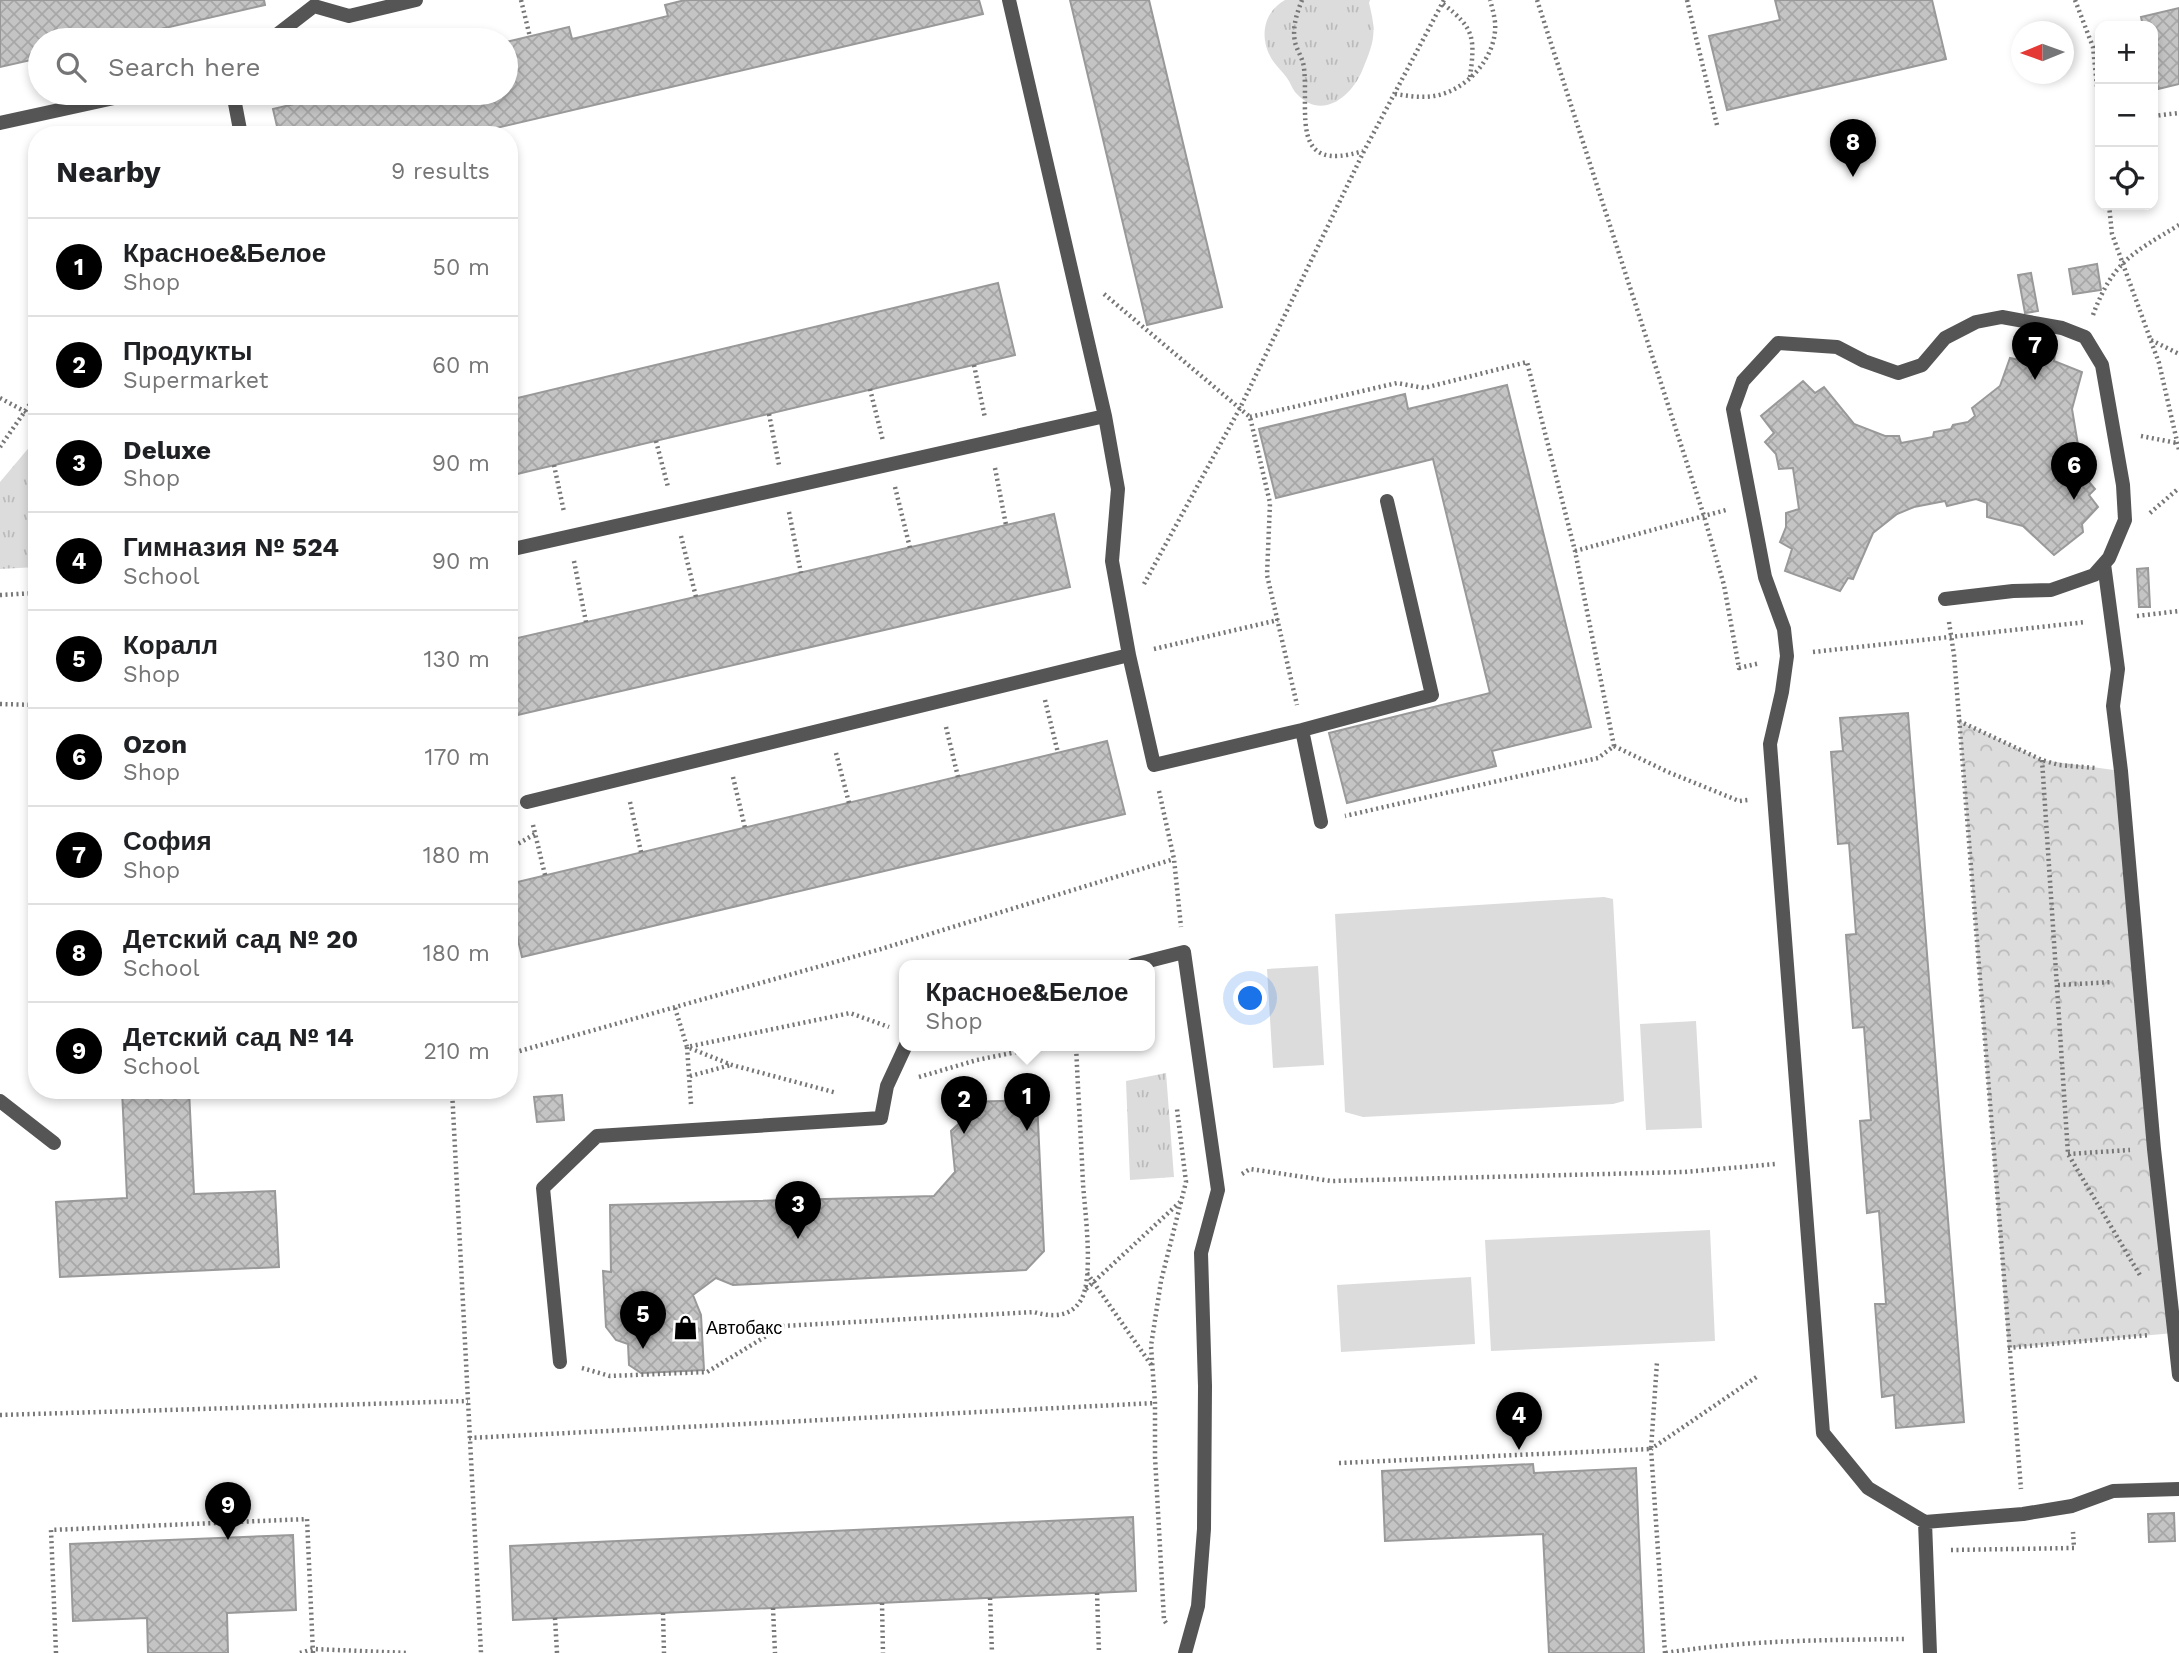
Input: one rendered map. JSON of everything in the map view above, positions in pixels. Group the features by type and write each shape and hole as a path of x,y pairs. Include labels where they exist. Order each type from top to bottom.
{"lane":[{"path":"285,28 313,3 349,16 416,0"},
{"path":"1009,0 1105,416 1118,489 1112,561 1129,656 1154,765 1302,730 1432,695 1387,501"},
{"path":"0,123 82,105"},
{"path":"235,105 239,126"},
{"path":"1945,599 2013,591 2051,590 2094,575 2104,564 2122,532 2125,520 2123,485 2102,365 2085,337 2062,328 2002,317 1976,322 1945,338 1922,365 1898,373 1864,361 1837,347 1778,343 1743,381 1733,409 1765,577 1784,629 1787,656 1770,744 1823,1433 1868,1488 1925,1522 2023,1514 2071,1506 2113,1491 2179,1489"},
{"path":"518,548 1105,416"},
{"path":"2104,564 2118,668 2113,706 2154,1149 2179,1375"},
{"path":"527,802 1129,656"},
{"path":"1302,730 1321,822"},
{"path":"1153,960 1184,952 1218,1190 1201,1253 1205,1386 1204,1529 1198,1606 1185,1653"},
{"path":"560,1362 543,1188 597,1136 881,1118 887,1086 903,1051"},
{"path":"0,1101 54,1143"},
{"path":"1925,1522 1930,1646"}],"path":[{"path":"521,0 530,37"},
{"path":"1302,0 1294,32 1304,69 1305,131 1309,143 1325,156 1343,158 1364,151"},
{"path":"1395,94 1413,97 1436,96 1460,86 1479,70 1490,48 1495,24 1490,0"},
{"path":"1537,0 1704,516 1724,585 1739,668"},
{"path":"1687,0 1717,125"},
{"path":"2075,0 2093,47 2097,84"},
{"path":"1123,624 1240,408 1364,151 1444,2 1471,33 1469,78"},
{"path":"2158,115 2179,113"},
{"path":"2110,210 2112,234 2151,340 2179,450"},
{"path":"2085,337 2101,295 2121,264 2131,254 2179,225"},
{"path":"1069,267 1250,416 1270,503 1267,575 1302,730"},
{"path":"2151,340 2179,354"},
{"path":"1250,416 1397,383 1424,388 1527,362 1575,551 1614,746"},
{"path":"0,398 28,413"},
{"path":"0,447 28,407"},
{"path":"2113,430 2177,443"},
{"path":"2125,520 2148,515 2179,488"},
{"path":"1575,551 1751,503"},
{"path":"0,594 28,593"},
{"path":"1802,654 2179,611"},
{"path":"1129,656 1279,620"},
{"path":"1952,638 2023,1514"},
{"path":"1039,678 1058,753"},
{"path":"939,702 958,777"},
{"path":"0,704 28,705"},
{"path":"1959,721 2042,760 2059,765 2121,771"},
{"path":"830,729 849,803"},
{"path":"1614,746 1739,801 1774,798"},
{"path":"1321,822 1598,758 1614,746"},
{"path":"727,753 745,828"},
{"path":"2042,760 2068,1154 2146,1285"},
{"path":"1154,765 1174,859 1184,952"},
{"path":"624,778 642,852"},
{"path":"527,802 545,875"},
{"path":"518,844 535,834"},
{"path":"518,1052 881,949 1174,859"},
{"path":"2058,985 2140,980"},
{"path":"675,1008 687,1047 693,1129"},
{"path":"687,1047 849,1013 894,1029"},
{"path":"1076,1051 1087,1249 1086,1289"},
{"path":"690,1076 732,1065"},
{"path":"452,1099 481,1653"},
{"path":"1170,1631 1164,1620 1151,1346 1161,1280 1186,1182 1176,1103"},
{"path":"2068,1154 2154,1149"},
{"path":"1240,1175 1250,1169 1331,1181 1685,1172 1786,1164"},
{"path":"560,1362 610,1377 706,1372 783,1326 1034,1312 1051,1317 1069,1312 1079,1303 1093,1282 1181,1201"},
{"path":"1086,1272 1152,1367"},
{"path":"2008,1348 2174,1333"},
{"path":"1657,1362 1651,1449 1665,1653 1808,1641 1930,1646"},
{"path":"1339,1463 1651,1449 1758,1376"},
{"path":"0,1415 468,1401"},
{"path":"470,1438 1155,1403"},
{"path":"1945,1550 2074,1548 2071,1506"},
{"path":"56,1653 51,1530 307,1519 313,1651"},
{"path":"1097,1593 1099,1653"},
{"path":"990,1598 992,1653"},
{"path":"882,1603 883,1653"},
{"path":"774,1608 775,1653"},
{"path":"663,1613 664,1653"},
{"path":"555,1618 557,1653"},
{"path":"300,1653 408,1653"}],"green space":[{"path":"1285,0 1370,0 1373,38 1369,52 1357,81 1342,98 1333,103 1314,105 1305,101 1295,92 1269,53 1265,36 1267,19 1277,5"},
{"path":"28,449 28,567 0,569 0,482"},
{"path":"1959,721 2042,760 2121,771 2174,1333 2008,1348"},
{"path":"1604,897 1613,899 1624,1101 1613,1104 1363,1117 1345,1112 1335,914"},
{"path":"1318,966 1324,1065 1273,1068 1267,969"},
{"path":"1696,1021 1702,1128 1646,1130 1640,1024"},
{"path":"1166,1073 1174,1177 1130,1180 1126,1081"},
{"path":"1710,1230 1715,1341 1491,1351 1485,1240"},
{"path":"1471,1277 1475,1344 1341,1352 1337,1285"}],"building":[{"path":"0,0 264,0 265,5 165,28 28,28 28,61 0,67"},
{"path":"685,0 979,0 983,14 504,126 277,126 273,109 290,105 518,105 518,39 569,27 572,39 668,16 665,5"},
{"path":"1070,0 1149,0 1222,307 1147,325"},
{"path":"1775,0 1932,0 1946,59 1727,110 1709,36 1780,20"},
{"path":"2179,8 2179,84 2158,89 2158,21 2142,21 2141,17"},
{"path":"2097,264 2101,290 2073,294 2069,269"},
{"path":"2031,273 2038,311 2025,313 2018,275"},
{"path":"998,283 1015,355 518,474 518,398"},
{"path":"2026,344 2055,354 2054,361 2082,372 2072,409 2083,475 2095,489 2089,495 2098,507 2082,524 2083,532 2054,555 2023,526 1987,517 1987,503 1976,499 1947,506 1945,501 1914,507 1897,514 1873,533 1853,579 1848,578 1840,591 1785,571 1792,549 1780,542 1786,527 1786,513 1799,509 1793,468 1779,469 1776,454 1765,442 1774,433 1761,416 1803,381 1815,393 1824,387 1854,424 1885,436 1899,436 1901,443 1933,437 1934,432 1951,429 1953,425 1968,422 1975,416 1972,408 2000,386 2010,358 2019,360"},
{"path":"1507,385 1591,727 1492,751 1496,766 1347,803 1329,733 1490,693 1433,459 1276,498 1259,429 1405,394 1408,409"},
{"path":"1054,514 1070,587 518,715 518,638"},
{"path":"2148,568 2150,607 2139,607 2137,569"},
{"path":"1908,713 1964,1422 1896,1428 1894,1395 1882,1397 1875,1304 1886,1304 1879,1211 1867,1213 1860,1121 1871,1120 1864,1027 1853,1028 1846,935 1856,934 1849,843 1838,844 1831,752 1843,751 1840,718"},
{"path":"1107,741 1125,814 522,957 518,940 518,882"},
{"path":"562,1095 564,1120 537,1122 534,1097"},
{"path":"122,1099 189,1099 194,1194 275,1191 279,1267 60,1277 56,1202 127,1198"},
{"path":"1037,1100 1044,1251 1026,1270 733,1285 716,1278 693,1295 701,1315 704,1370 641,1373 629,1365 628,1344 616,1340 606,1327 603,1271 611,1272 610,1205 934,1196 955,1172 951,1131 966,1117 966,1102"},
{"path":"1533,1464 1534,1473 1636,1468 1644,1653 1549,1653 1543,1534 1385,1541 1382,1471"},
{"path":"2174,1513 2175,1541 2149,1542 2148,1514"},
{"path":"1133,1517 1136,1591 513,1620 510,1546"},
{"path":"293,1535 296,1610 227,1613 228,1653 148,1653 147,1618 73,1621 70,1544"}],"place":[{"name":"Детский сад № 20","path":"1853,177"},
{"name":"София","path":"2035,380"},
{"name":"Ozon","path":"2074,500"},
{"name":"Красное&Белое","path":"1027,1131"},
{"name":"Продукты","path":"964,1134"},
{"name":"Deluxe","path":"798,1239"},
{"name":"Автобакс","path":"686,1327"},
{"name":"Коралл","path":"643,1349"},
{"name":"Гимназия № 524","path":"1519,1450"},
{"name":"Детский сад № 14","path":"228,1540"}]}
